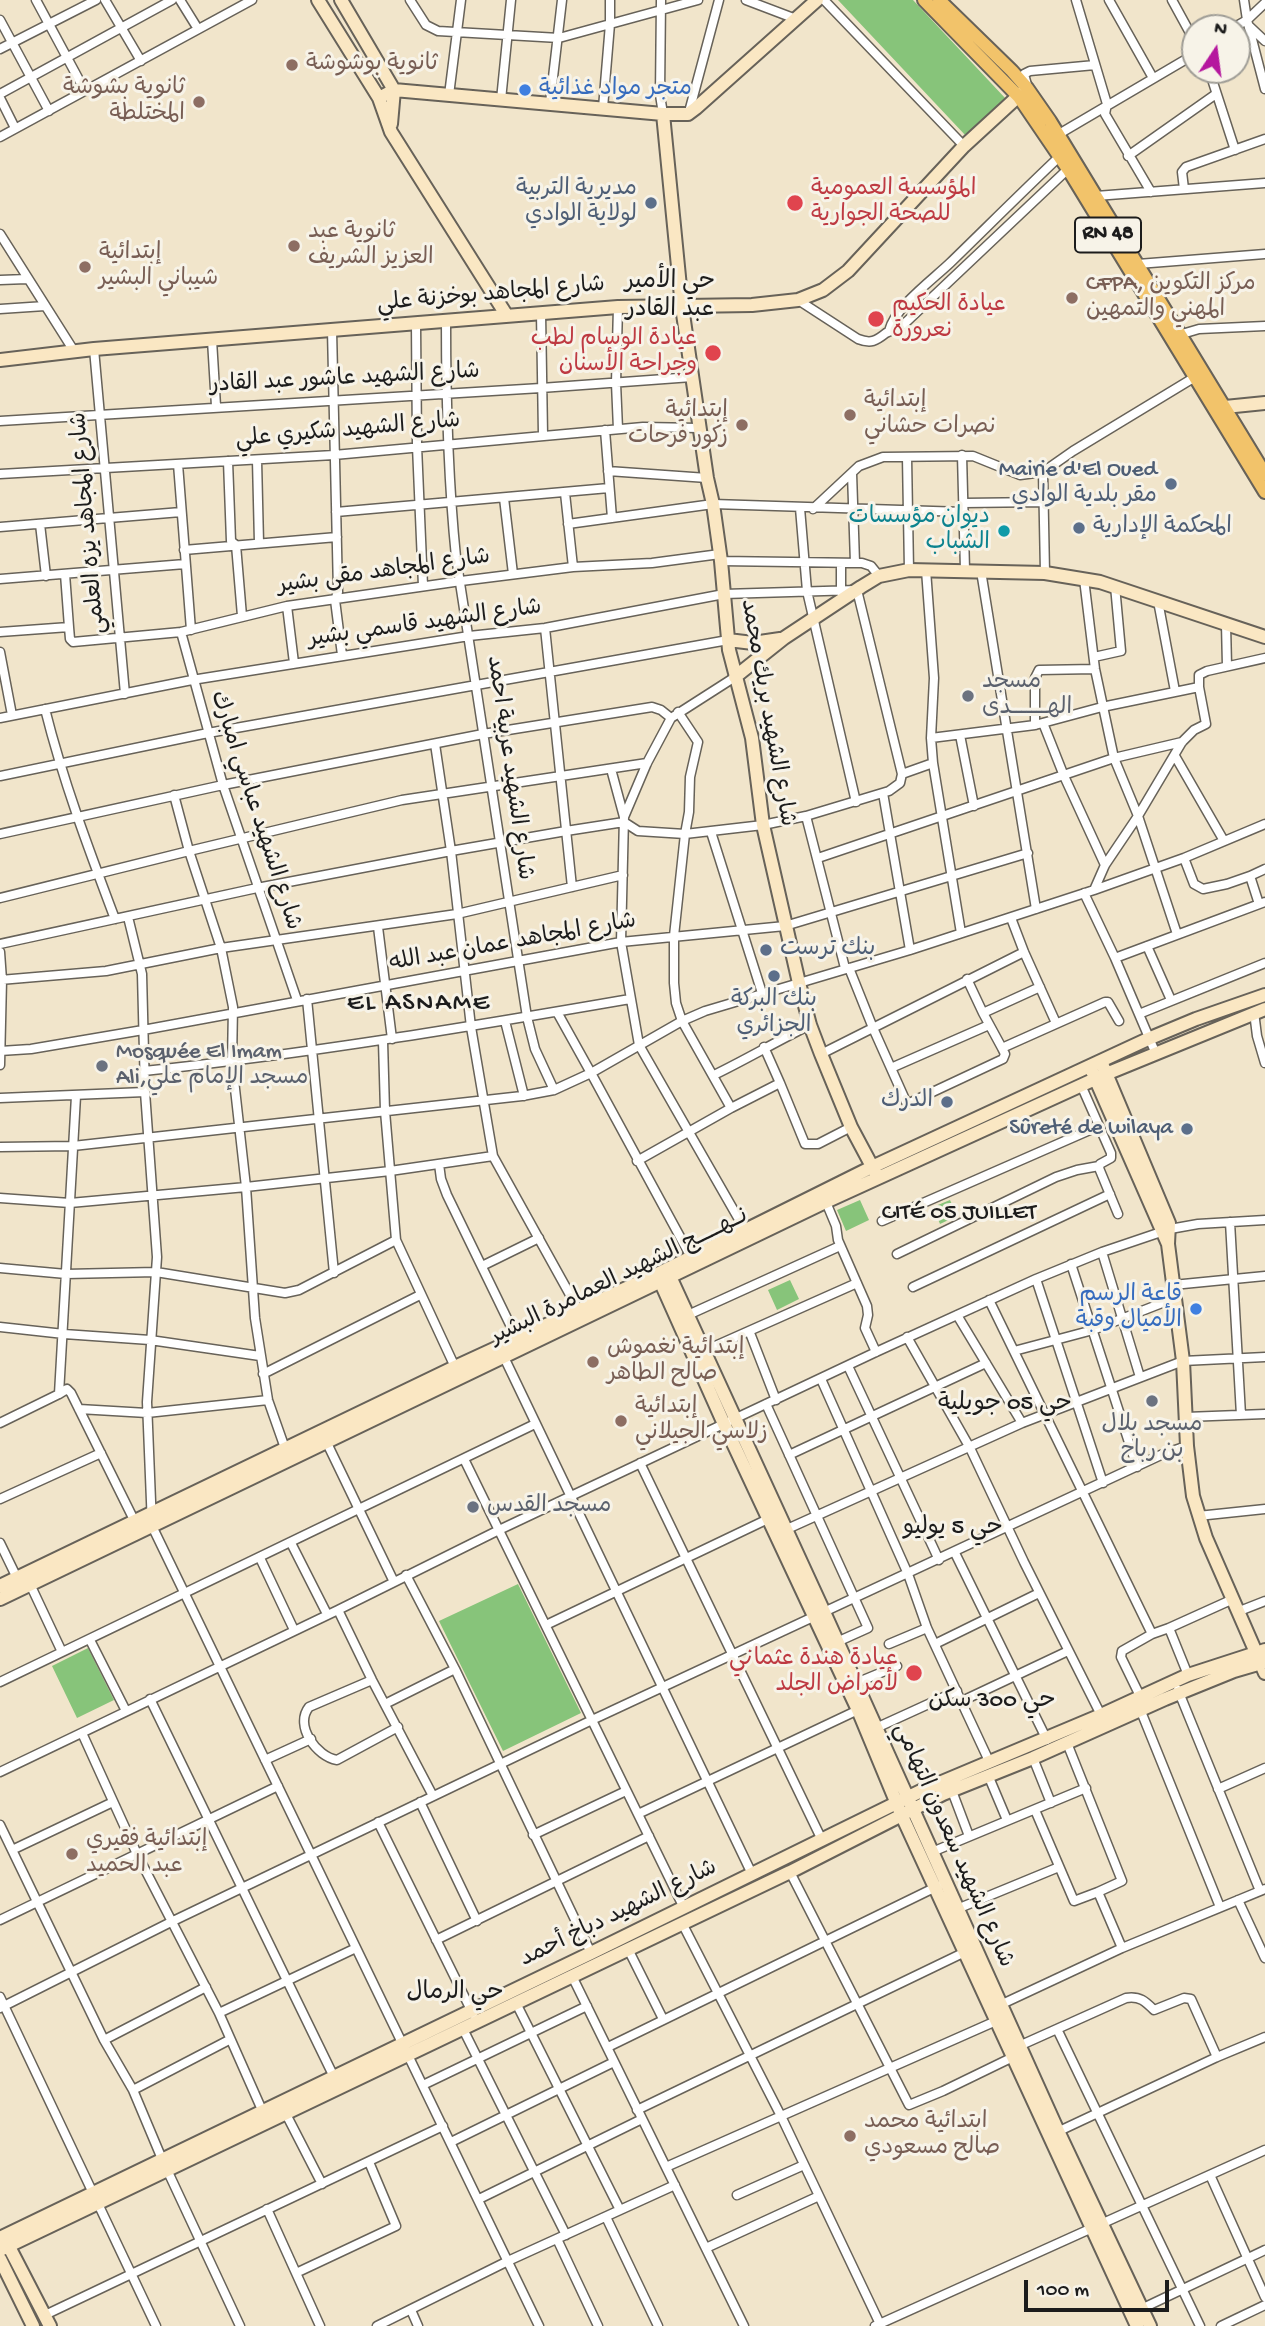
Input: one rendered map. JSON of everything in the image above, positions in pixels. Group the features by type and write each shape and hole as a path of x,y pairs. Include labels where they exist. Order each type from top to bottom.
{"main road":[{"name":"RN 48","path":"924,0 1023,92 1059,157 1195,377 1261,461 1265,474"},
{"name":"RN 48","path":"939,0 1059,134 1182,334 1265,492"}],"street":[{"path":"36,0 85,90"},
{"path":"0,49 96,0"},
{"path":"105,0 141,61"},
{"path":"15,128 0,96 173,0"},
{"path":"180,0 198,29"},
{"path":"0,137 252,0"},
{"path":"318,0 379,98 390,132 507,316"},
{"path":"341,0 394,90 390,132"},
{"path":"410,0 426,25 438,31 559,38 698,0"},
{"path":"449,95 461,0"},
{"path":"501,100 511,0"},
{"path":"550,103 562,0"},
{"path":"603,108 610,0"},
{"path":"661,0 660,95 663,114"},
{"path":"688,114 719,0"},
{"path":"746,0 796,19"},
{"path":"379,98 394,90 688,114 712,96 817,0"},
{"path":"824,0 964,146"},
{"path":"1076,0 1107,104 1105,114 1151,192"},
{"path":"1109,0 1153,78"},
{"path":"1172,0 1181,16"},
{"path":"1251,19 1265,3"},
{"path":"0,20 49,111"},
{"path":"1251,26 1265,41"},
{"path":"1251,35 1265,89"},
{"path":"1059,134 1181,62"},
{"path":"1023,92 1024,75 1030,71 1095,65"},
{"path":"1213,84 1234,150"},
{"name":"شارع المجاهد بوخزنة علي","path":"0,360 94,349 618,307 752,305 798,300 823,289 848,271 964,146 1023,92"},
{"path":"1128,156 1216,94"},
{"name":"شارع الشهيد بريك محمد","path":"663,114 682,307 713,504 728,640 752,738 763,825 810,1025 851,1127 875,1173"},
{"path":"1184,189 1182,172 1186,167 1265,139"},
{"path":"889,331 894,317 1059,157"},
{"path":"798,300 845,332 866,342 880,339 889,331 903,325 1068,169"},
{"path":"1096,196 1265,183"},
{"path":"0,234 5,249 74,351"},
{"path":"970,243 979,251"},
{"path":"1138,264 1265,254"},
{"path":"958,255 967,264"},
{"path":"0,280 27,279"},
{"path":"0,309 45,306"},
{"path":"618,307 615,383 618,429"},
{"path":"541,313 543,435"},
{"name":"شارع الشهيد عربية احمد","path":"446,321 448,444 456,558 527,1017 535,1049 554,1090"},
{"path":"416,324 417,446 424,586"},
{"path":"1182,334 1199,329 1265,326"},
{"path":"332,330 338,592 335,600 342,655"},
{"path":"212,340 216,406"},
{"name":"شارع المجاهد يزه العلمي","path":"94,349 125,694"},
{"name":"شارع الشهيد عاشور عبد القادر","path":"0,421 692,377"},
{"path":"813,509 852,473 872,460 883,457 973,456 1020,475 1043,472 1195,377"},
{"path":"1221,410 1265,403"},
{"name":"شارع الشهيد شكيري علي","path":"0,474 334,455 618,429 699,428"},
{"path":"605,430 612,518"},
{"path":"962,455 965,570"},
{"path":"907,457 909,570"},
{"path":"257,460 260,543"},
{"path":"228,461 231,541 236,545 242,616"},
{"path":"178,464 191,630"},
{"path":"608,471 707,478"},
{"path":"1043,472 1045,573"},
{"path":"852,473 855,563 871,566 879,576"},
{"path":"336,512 609,488"},
{"path":"565,493 573,567"},
{"path":"504,498 513,574"},
{"path":"568,524 713,504 908,512 1044,502"},
{"path":"800,508 807,592 856,802"},
{"path":"0,527 181,512"},
{"path":"40,524 46,576"},
{"path":"184,550 337,537"},
{"name":"شارع المجاهد مقى بشير","path":"69,627 73,642 181,632 287,606 573,567 720,557 855,563"},
{"path":"841,563 841,592"},
{"path":"0,579 185,564"},
{"path":"624,820 647,763 675,715 706,697 784,638 879,576 909,570 965,570 1045,573 1084,579 1115,586 1265,637"},
{"path":"926,570 934,678 931,738 933,763 961,933"},
{"path":"981,571 1036,909"},
{"path":"0,632 69,627 65,574"},
{"path":"1084,579 1101,706 1114,758 1138,816 1177,934"},
{"path":"1094,657 1121,651 1115,586"},
{"path":"0,944 257,888 624,820 638,831 685,834 711,832 806,816 883,793 897,787 902,774 857,590"},
{"name":"شارع الشهيد قاسمي بشير","path":"0,718 192,680 469,636 545,628 724,594 857,590"},
{"path":"1158,601 1175,691"},
{"path":"287,606 294,663"},
{"path":"1226,624 1227,666"},
{"path":"545,628 572,887"},
{"name":"شارع الشهيد عباسي امبارك","path":"181,632 223,785 297,1000"},
{"path":"0,776 208,733 475,684 728,640 753,643 784,638"},
{"path":"0,652 2,683 12,715"},
{"path":"1094,890 1105,865 1182,742 1194,730 1206,724 1198,678 1201,673 1265,658"},
{"path":"1095,669 1039,670 1035,678 1039,724 1105,865"},
{"path":"931,738 1039,724 1101,706 1199,687"},
{"path":"0,834 174,795 483,734 652,708 662,710 675,715 698,742 691,768 689,812 674,936 676,1003 682,1021 731,1108"},
{"path":"45,709 58,763 115,919"},
{"path":"960,735 974,806"},
{"path":"818,858 1114,758 1182,742"},
{"path":"435,744 451,851 471,1027 493,1156 579,1311"},
{"path":"1175,756 1224,841"},
{"path":"0,898 402,800 647,763"},
{"path":"902,774 933,763"},
{"path":"611,769 624,820 621,942 639,1045 745,1230"},
{"path":"883,793 910,950"},
{"path":"174,795 189,851 221,948 233,1013 232,1062 260,1356 268,1400 288,1455"},
{"path":"806,816 847,968 907,1104 1003,1059 1005,1054 967,979"},
{"path":"0,1147 72,1146 524,1096 554,1090 591,1073 682,1021 762,993 910,950 1094,890 1184,858 1265,824"},
{"path":"711,832 762,993"},
{"name":"شارع المجاهد عمان عبد الله","path":"1,1050 31,1049 143,1030 621,942 785,926 1028,853"},
{"path":"1184,858 1194,884 1203,889 1227,884 1265,869"},
{"path":"1,980 106,971 221,948 457,914 623,875"},
{"path":"1115,958 1262,903 1250,876"},
{"path":"1084,893 1156,1054"},
{"path":"128,917 142,974 145,1092 154,1196 156,1272 146,1413 151,1520 183,1594 220,1665 538,2323 526,2326"},
{"path":"1011,918 1056,1023"},
{"path":"378,927 385,986 388,1040 385,1111 396,1240 455,1367"},
{"path":"1147,946 1171,1000"},
{"path":"821,1054 1024,952"},
{"path":"0,953 0,1065"},
{"path":"1139,1014 1265,963"},
{"path":"983,1013 1040,987"},
{"name":"نــهـــــج الشهيد العمامرة البشير","path":"24,1579 663,1275 691,1256 745,1230 1082,1085 1098,1070 1156,1054 1257,1007 1265,995"},
{"path":"307,999 334,1273"},
{"path":"144,1071 314,1051 629,999"},
{"path":"1002,1048 1106,1001 1119,1021"},
{"path":"1257,1007 1256,1036 1265,1063"},
{"name":"نــهـــــج الشهيد العمامرة البشير","path":"324,1437 455,1367 502,1352 517,1339 826,1202 875,1173 1098,1070 1148,1039 1257,1007"},
{"path":"557,1012 691,1256"},
{"path":"505,1021 524,1096"},
{"path":"714,1075 810,1025"},
{"path":"891,1068 989,1025"},
{"path":"764,1047 805,1144 818,1144 851,1127"},
{"path":"1098,1070 1166,1230 1183,1361 1187,1446 1198,1516 1234,1606 1261,1655"},
{"path":"637,1161 780,1083"},
{"path":"897,1254 1056,1177 1099,1166 1111,1156 1082,1085"},
{"path":"0,1098 145,1092"},
{"path":"59,1394 76,1096"},
{"path":"882,1221 1099,1126"},
{"path":"0,1198 70,1203 154,1196 390,1171 493,1156"},
{"path":"439,1164 447,1195 517,1339"},
{"path":"1099,1166 1118,1214"},
{"path":"913,1287 1110,1194"},
{"path":"826,1202 836,1226 840,1246 868,1309 864,1328 876,1352"},
{"path":"0,1772 499,1530 1036,1279 1166,1230 1198,1224 1265,1220"},
{"path":"1230,1222 1241,1415"},
{"path":"482,1266 539,1238"},
{"path":"0,1268 66,1274 156,1272 285,1293 299,1290 396,1240"},
{"path":"688,1315 840,1246"},
{"path":"1102,1252 1140,1377"},
{"path":"1072,1264 1137,1467"},
{"name":"شارع الشهيد سعدون التهامي","path":"663,1275 688,1315 704,1352 768,1519 837,1642 856,1683 876,1728 901,1801"},
{"name":"شارع الشهيد سعدون التهامي","path":"663,1275 729,1422 785,1530 858,1710 941,1885 957,1909 996,2012"},
{"path":"1014,1351 1093,1330 1122,1319 1174,1291 1233,1279 1265,1276"},
{"path":"1036,1279 1103,1483"},
{"path":"704,1352 857,1283"},
{"path":"263,1374 420,1296"},
{"path":"989,1300 1152,1634"},
{"path":"957,1315 1023,1423"},
{"path":"0,1327 150,1340 260,1356"},
{"path":"750,1333 776,1400"},
{"path":"908,1337 970,1448 1103,1720"},
{"path":"502,1352 752,1874"},
{"path":"785,1530 1023,1423 1183,1361 1265,1357"},
{"path":"789,1455 986,1363"},
{"path":"848,1366 939,1560"},
{"path":"821,1379 908,1574 927,1628 989,1761"},
{"path":"0,1423 65,1390 70,1391 135,1522"},
{"path":"79,1409 146,1413 268,1400"},
{"path":"766,1405 868,1628 837,1642"},
{"path":"1186,1418 1265,1414"},
{"path":"0,1682 535,1424"},
{"path":"324,1437 394,1582"},
{"path":"2,2006 592,1720 1187,1446"},
{"path":"0,1499 101,1454"},
{"path":"464,1459 684,1908"},
{"path":"640,1463 822,1840"},
{"path":"1198,1516 1265,1509"},
{"path":"546,1625 768,1519"},
{"name":"نــهـــــج الشهيد العمامرة البشير","path":"0,1599 24,1579 135,1522 151,1520"},
{"path":"0,1543 24,1579 62,1652"},
{"path":"291,1543 327,1614"},
{"path":"955,1553 1049,1744"},
{"path":"260,1558 294,1630"},
{"path":"407,1575 591,1953"},
{"path":"0,1586 24,1579"},
{"path":"935,1644 1039,1593"},
{"path":"1220,1907 1121,1657 1122,1651 1152,1634 1234,1606 1265,1601"},
{"path":"338,1609 433,1796"},
{"path":"889,1644 927,1628"},
{"path":"1169,1628 1188,1675"},
{"path":"90,1640 126,1710"},
{"path":"962,1701 1068,1651"},
{"name":"شارع الشهيد دباخ أحمد","path":"1176,1687 1188,1675 1261,1655"},
{"name":"شارع الشهيد دباخ أحمد","path":"2,2240 165,2165 286,2114 591,1953 901,1801 989,1761 1049,1744 1176,1687 1227,1673 1261,1655"},
{"path":"856,1683 897,1666"},
{"path":"385,1704 455,1669"},
{"path":"372,1680 309,1707 304,1714 303,1723 311,1739 323,1756 337,1760 398,1727"},
{"path":"666,2167 889,2067 1122,1948 1262,1890 1176,1687"},
{"path":"876,1728 957,1692"},
{"path":"150,1699 334,2077"},
{"path":"638,1814 858,1710"},
{"name":"شارع الشهيد دباخ أحمد","path":"165,2165 262,2110 334,2077 463,2029 474,2016 516,2003 952,1791 1032,1758 1049,1744 1067,1743 1103,1720"},
{"path":"82,1733 137,1854 219,2013 262,2110"},
{"path":"265,1760 311,1739"},
{"path":"1035,1810 1074,1901 1122,1881 1067,1743"},
{"path":"1032,1758 1051,1803"},
{"path":"1218,1789 1265,1768"},
{"path":"988,1775 1007,1821"},
{"path":"0,1920 278,1786"},
{"path":"932,1852 1086,1788"},
{"path":"533,1835 626,1791"},
{"path":"952,1791 969,1836"},
{"path":"12,1850 113,1802"},
{"path":"420,1802 477,1921"},
{"name":"شارع الشهيد سعدون التهامي","path":"907,1813 932,1852 965,1952 1016,2051 1097,2227 1137,2326"},
{"path":"378,1822 474,2016"},
{"path":"0,1825 104,2040 133,2090 240,2326"},
{"path":"436,1940 649,1836"},
{"path":"957,1909 1059,1867"},
{"path":"790,1872 909,2105 943,2091 1057,2029 1126,1997 1145,2000 1154,2010 1184,1998 1191,1999 1217,2057"},
{"path":"608,2047 941,1885"},
{"path":"1098,1892 1122,1948"},
{"path":"1238,1900 1265,1958"},
{"path":"682,1923 781,2116 878,2325 1265,2150"},
{"path":"219,2013 356,1948"},
{"path":"628,1949 663,2019"},
{"path":"637,2110 965,1952"},
{"path":"572,1976 744,2326"},
{"path":"104,2040 206,1987"},
{"path":"0,1997 156,2326"},
{"path":"516,2003 620,2210"},
{"path":"423,2085 587,2006"},
{"path":"463,2029 566,2235"},
{"path":"1057,2029 1200,2326"},
{"path":"1054,2134 1265,2037"},
{"path":"133,2090 229,2040"},
{"path":"451,2142 614,2062"},
{"path":"286,2114 322,2184"},
{"path":"479,2199 642,2119"},
{"path":"2,2240 48,2321 131,2273 443,2126"},
{"path":"296,2273 396,2226 369,2162"},
{"path":"737,2195 804,2165"},
{"path":"1210,2175 1265,2298"},
{"path":"377,2326 508,2261 676,2185"},
{"path":"706,2248 819,2196"},
{"path":"267,2208 320,2326"},
{"path":"606,2217 658,2326"},
{"name":"شارع الشهيد سعدون التهامي","path":"1097,2227 1150,2326"},
{"path":"557,2239 598,2326"},
{"path":"1140,2309 1265,2249"},
{"path":"0,2259 33,2326"},
{"path":"1221,2326 1265,2305"},
{"path":"411,2310 418,2326"}],"green space":[{"path":"838,0 913,0 1006,99 966,136"},
{"path":"860,1200 869,1220 846,1231 837,1210"},
{"path":"950,1200 957,1216 940,1224 933,1207"},
{"path":"790,1280 799,1299 777,1310 768,1290"},
{"path":"518,1584 581,1713 503,1751 439,1621"},
{"path":"88,1648 114,1700 77,1718 52,1666"}],"place":[{"name":"ثانوية بوشوشة","path":"292,65"},
{"name":"متجر مواد غذائية","path":"525,90"},
{"name":"ثانوية بشوشة المختلطة","path":"199,102"},
{"name":"مديرية التربية لولاية الوادي","path":"651,203"},
{"name":"المؤسسة العمومية للصحة الجوارية","path":"795,203"},
{"name":"ثانوية عبد العزيز الشريف","path":"294,246"},
{"name":"إبتدائية شيباني البشير","path":"85,267"},
{"name":"CFPA, مركز التكوين المهني والتمهين","path":"1072,298"},
{"name":"عيادة الحكيم نعرورة","path":"876,319"},
{"name":"عيادة الوسام لطب وجراحة الأسنان","path":"713,353"},
{"name":"إبتدائية نصرات حشاني","path":"850,415"},
{"name":"إبتدائية زكور فرحات","path":"742,425"},
{"name":"Mairie d'El Oued مقر بلدية الوادي","path":"1171,484"},
{"name":"المحكمة الإدارية","path":"1079,528"},
{"name":"ديوان مؤسسات الشباب","path":"1004,531"},
{"name":"مسجد الهـــــــدى","path":"968,696"},
{"name":"بنك ترست","path":"766,950"},
{"name":"بنك البركة الجزائري","path":"774,976"},
{"name":"Mosquée El Imam Ali,مسجد الإمام علي","path":"102,1066"},
{"name":"الدرك","path":"947,1102"},
{"name":"Sûreté de wilaya","path":"1187,1129"},
{"name":"قاعة الرسم الأميال وقبة","path":"1196,1309"},
{"name":"إبتدائية نغموش صالح الطاهر","path":"593,1362"},
{"name":"مسجد بلال بن رباح","path":"1152,1401"},
{"name":"إبتدائية زلاسي الجيلاني","path":"621,1421"},
{"name":"مسجد القدس","path":"473,1507"},
{"name":"عيادة هندة عثماني لأمراض الجلد","path":"914,1673"},
{"name":"إبتدائية فقيري عبد الحميد","path":"72,1854"},
{"name":"ابتدائية محمد صالح مسعودي","path":"850,2136"}],"district":[{"name":"حي الأمير عبد القادر","path":"670,297"},
{"name":"EL ASNAME","path":"419,1005"},
{"name":"CITÉ 05 JUILLET","path":"959,1214"},
{"name":"حي 05 جويلية","path":"1005,1405"},
{"name":"حي 5 يوليو","path":"953,1529"},
{"name":"حي 300 سكن","path":"992,1702"},
{"name":"حي الرمال","path":"455,1994"}]}
